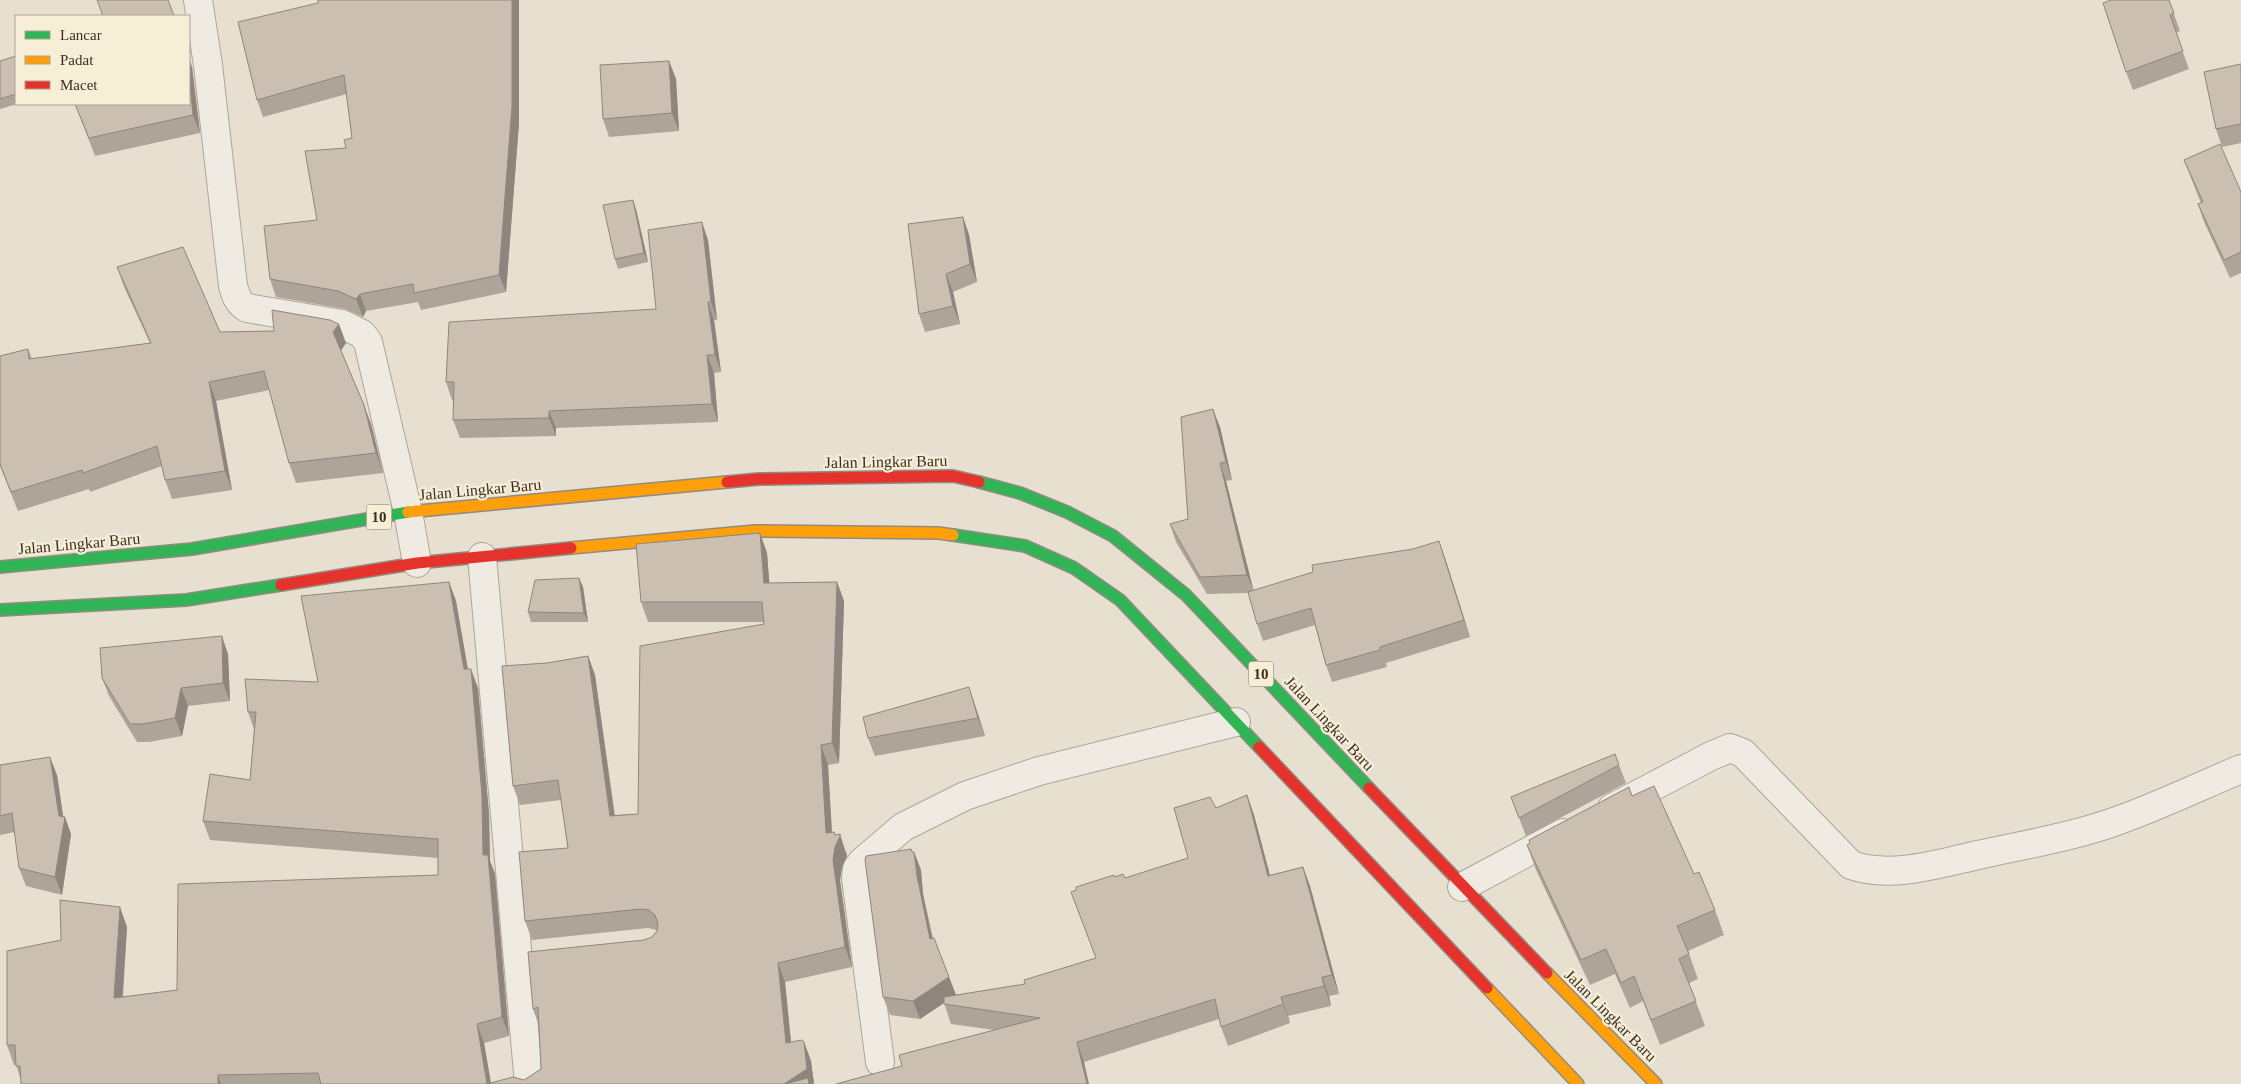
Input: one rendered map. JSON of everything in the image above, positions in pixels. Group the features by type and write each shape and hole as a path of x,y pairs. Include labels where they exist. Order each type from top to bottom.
{"highway":[{"name":"Jalan Lingkar Baru","path":"0,567 192,548 408,512 759,479 953,476 1020,493 1067,512 1113,536 1186,595 1462,887 1656,1084"},
{"path":"0,610 186,600 416,563 755,531 938,533 1025,546 1074,568 1120,600 1578,1084"}],"street":[{"path":"198,0 208,65 233,286 237,298 240,304 247,308 342,324 362,334 368,342 372,350 408,512 416,563"},
{"path":"482,557 529,1084"},
{"path":"880,1062 856,878 862,862 903,827 965,796 1039,772 1236,722"},
{"path":"1462,887 1711,756 1730,748 1743,753 1851,865 1864,870 1927,867 2045,842 2112,823 2241,770"},
{"path":"519,957 547,954"}],"building":[{"path":"97,0 168,0 174,15 103,15"},
{"path":"318,0 512,0 512,106 499,275 414,293 413,284 360,294 356,299 338,291 270,279 264,226 317,220 305,151 346,148 344,140 352,138 344,75 257,100 238,22 318,3"},
{"path":"2111,0 2169,0 2174,13 2170,15 2183,51 2126,72 2103,3"},
{"path":"15,56 15,94 0,99 0,61"},
{"path":"669,61 672,113 603,119 600,65"},
{"path":"2241,64 2241,124 2216,129 2204,72"},
{"path":"190,84 193,115 89,138 75,105 190,105"},
{"path":"2220,144 2241,192 2241,252 2224,260 2198,204 2203,202 2184,160"},
{"path":"633,200 644,253 615,259 603,205"},
{"path":"963,217 970,264 946,274 953,306 919,314 908,224"},
{"path":"702,222 711,302 708,302 715,355 707,355 712,404 549,411 549,418 453,420 454,382 446,382 449,322 656,309 648,230"},
{"path":"183,247 220,332 274,331 272,310 330,320 339,324 333,332 364,405 376,453 289,463 264,371 209,382 225,471 165,480 157,446 83,473 82,470 11,492 0,464 0,356 28,349 29,359 151,343 117,267"},
{"path":"1213,409 1226,462 1220,463 1247,575 1200,577 1170,524 1188,519 1181,417"},
{"path":"760,533 764,583 837,582 832,743 821,745 826,833 834,832 835,835 840,834 833,860 845,947 778,963 786,1043 802,1040 804,1042 807,1069 784,1084 487,1084 513,1077 524,1080 541,1069 538,1007 533,1009 528,952 644,940 652,937 657,931 658,924 655,915 649,910 641,909 525,921 519,852 568,848 558,780 513,786 502,666 547,663 588,656 610,816 638,814 640,646 764,624 762,602 641,602 636,544"},
{"path":"1439,541 1464,620 1380,647 1380,650 1326,665 1311,608 1257,624 1248,592 1313,572 1312,565 1413,549"},
{"path":"579,578 584,613 528,612 535,580"},
{"path":"449,582 464,669 471,669 482,795 483,855 488,855 502,1017 477,1024 487,1084 321,1084 318,1073 218,1075 218,1084 21,1084 20,1066 16,1066 15,1045 7,1045 7,951 61,940 60,900 120,907 114,998 177,990 178,884 438,875 438,839 203,821 210,774 250,780 256,712 248,712 245,679 318,682 301,596"},
{"path":"222,636 223,683 181,688 175,718 143,724 130,724 102,678 100,648"},
{"path":"969,687 978,718 868,738 863,717"},
{"path":"1615,754 1619,765 1519,818 1511,797"},
{"path":"50,757 59,816 65,817 55,877 19,868 12,813 0,816 0,765"},
{"path":"1654,786 1694,874 1699,872 1715,910 1677,926 1689,954 1679,959 1696,1001 1651,1020 1634,976 1621,983 1606,949 1581,960 1527,845 1530,843 1529,840 1629,787 1632,796"},
{"path":"1247,795 1268,876 1303,867 1332,975 1322,977 1324,986 1281,997 1283,1004 1221,1027 1215,999 1077,1042 1087,1084 836,1084 902,1066 899,1055 1040,1018 944,1004 944,997 1025,984 1024,980 1096,958 1071,892 1076,890 1076,887 1114,875 1115,877 1123,874 1125,878 1188,858 1174,808 1210,797 1216,808"},
{"path":"911,849 914,852 930,939 934,938 949,977 913,1001 883,997 865,860 866,856"},
{"path":"808,1078 809,1084 785,1084"}],"traffic: fast":[{"path":"979,482 1020,493 1067,512 1113,536 1186,595 1369,788"},
{"path":"0,567 192,549 408,512"},
{"path":"953,535 1025,546 1074,568 1120,600 1259,747"},
{"path":"0,610 186,600 281,585"}],"traffic: slow":[{"path":"408,512 727,482"},
{"path":"571,548 755,531 938,533 953,535"},
{"path":"1547,973 1656,1084"},
{"path":"1487,988 1578,1084"}],"traffic: jam":[{"path":"727,482 759,479 953,476 979,482"},
{"path":"281,585 417,563 571,548"},
{"path":"1259,747 1487,988"},
{"path":"1369,788 1547,973"}]}
